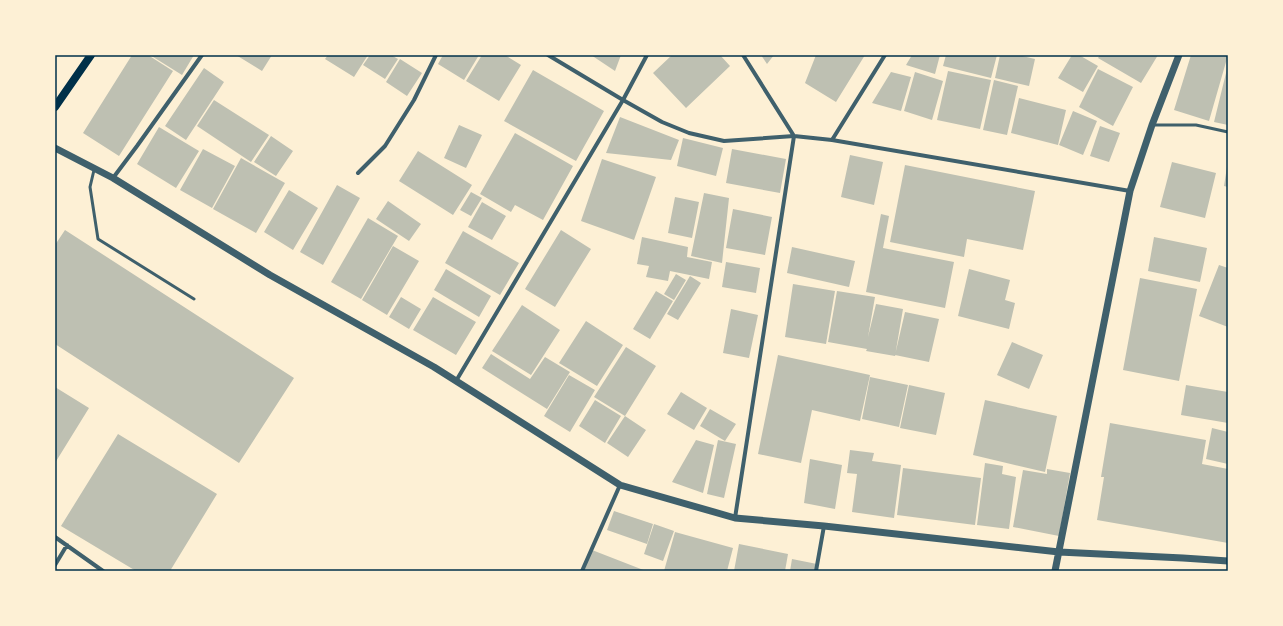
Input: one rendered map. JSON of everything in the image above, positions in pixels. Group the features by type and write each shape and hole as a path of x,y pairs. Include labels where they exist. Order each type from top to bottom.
{"main road":[{"path":"55,107 91,55"}],"street":[{"path":"113,178 202,55"},
{"path":"358,173 385,146 414,100 436,55"},
{"path":"548,55 662,122 689,133 724,141 794,136 832,140 1130,191"},
{"path":"456,381 623,100 647,55"},
{"path":"735,518 794,136 743,55"},
{"path":"832,140 885,55"},
{"path":"1056,571 1130,191 1152,125 1179,55"},
{"path":"55,148 113,178 270,275 434,367 620,485 735,518 824,526 1059,552 1183,558 1228,562"},
{"path":"582,571 620,485"},
{"path":"816,571 824,526"},
{"path":"55,537 103,571"},
{"path":"55,565 67,545"}],"lane":[{"path":"1152,125 1196,125 1228,132"},
{"path":"95,168 90,187 98,239 194,299"}],"building":[{"path":"132,55 148,55 173,71 119,156 83,133"},
{"path":"150,55 194,55 182,75"},
{"path":"236,55 272,55 262,71"},
{"path":"328,55 368,55 354,77 325,59"},
{"path":"370,55 391,55 398,59 385,79 363,65"},
{"path":"443,55 479,55 464,80 438,64"},
{"path":"482,55 505,55 521,65 499,101 466,81"},
{"path":"591,55 621,55 615,71"},
{"path":"672,55 720,55 730,66 686,108 653,73"},
{"path":"761,55 774,55 767,64"},
{"path":"816,55 865,55 836,102 805,83"},
{"path":"912,55 940,55 935,74 906,65"},
{"path":"946,55 997,55 991,78 943,66"},
{"path":"1000,55 1018,55 1035,59 1029,86 995,78"},
{"path":"1072,55 1079,55 1098,66 1083,92 1058,78"},
{"path":"1100,55 1158,55 1141,83 1098,58"},
{"path":"1191,55 1228,55 1209,121 1174,110"},
{"path":"400,59 422,73 407,96 386,82"},
{"path":"204,68 224,82 186,140 165,126"},
{"path":"1098,69 1133,87 1113,126 1079,107"},
{"path":"1228,69 1228,125 1214,122"},
{"path":"533,70 604,111 576,161 504,121"},
{"path":"948,71 991,80 980,129 937,120"},
{"path":"891,72 911,77 901,111 872,103"},
{"path":"915,72 943,81 932,120 904,111"},
{"path":"994,80 1018,86 1007,135 983,130"},
{"path":"1019,98 1066,110 1058,145 1011,133"},
{"path":"214,100 269,135 251,162 197,126"},
{"path":"1073,111 1097,121 1083,155 1059,145"},
{"path":"620,117 679,140 671,160 606,153"},
{"path":"459,125 482,135 466,168 444,158"},
{"path":"1100,126 1120,133 1109,162 1090,156"},
{"path":"159,127 199,151 176,188 137,164"},
{"path":"515,133 573,166 543,220 515,205 511,212 480,194"},
{"path":"271,136 293,151 276,176 254,162"},
{"path":"683,138 723,148 716,176 677,166"},
{"path":"203,149 235,166 212,208 180,190"},
{"path":"732,149 786,159 780,193 726,183"},
{"path":"418,151 472,185 453,215 399,181"},
{"path":"850,155 883,162 874,205 841,197"},
{"path":"241,158 285,183 256,233 213,209"},
{"path":"602,159 656,177 634,240 581,221"},
{"path":"1172,162 1216,173 1205,218 1160,207"},
{"path":"905,165 1035,191 1023,250 967,239 964,257 890,242"},
{"path":"1228,167 1228,187 1224,186"},
{"path":"337,185 360,198 323,265 300,252"},
{"path":"289,190 318,208 293,250 264,232"},
{"path":"471,192 482,198 471,216 460,210"},
{"path":"704,193 729,198 722,263 691,256"},
{"path":"675,197 699,202 692,238 668,233"},
{"path":"388,201 421,224 409,241 376,219"},
{"path":"482,202 506,216 492,240 468,227"},
{"path":"733,209 772,217 765,255 726,248"},
{"path":"881,214 889,216 883,248 954,262 945,308 866,292"},
{"path":"368,218 398,236 361,299 331,282"},
{"path":"65,230 294,378 239,463 55,344 55,245"},
{"path":"561,230 591,249 555,307 525,289"},
{"path":"463,231 519,263 500,295 445,263"},
{"path":"642,237 688,247 687,257 712,262 709,279 670,271 668,281 646,277 649,266 637,264"},
{"path":"1154,237 1207,248 1200,282 1148,271"},
{"path":"393,246 419,261 387,315 362,300"},
{"path":"792,247 855,261 849,287 787,273"},
{"path":"726,262 760,268 756,293 722,287"},
{"path":"1219,265 1228,268 1228,327 1199,316"},
{"path":"446,269 491,296 479,317 434,290"},
{"path":"969,269 1010,280 1005,300 1015,303 1009,329 958,316"},
{"path":"676,274 686,280 674,300 664,294"},
{"path":"690,276 701,283 678,320 667,314"},
{"path":"1140,278 1197,289 1179,381 1123,370"},
{"path":"793,284 835,291 826,344 785,337"},
{"path":"656,291 673,301 650,339 633,329"},
{"path":"837,291 875,297 868,337 876,304 903,309 895,356 828,342"},
{"path":"401,297 421,309 409,329 389,317"},
{"path":"433,297 476,322 456,355 413,330"},
{"path":"522,305 560,330 531,375 492,351"},
{"path":"731,309 758,315 749,358 723,353"},
{"path":"905,312 939,319 929,362 895,355"},
{"path":"586,321 623,345 597,386 559,363"},
{"path":"1012,342 1043,355 1029,389 997,375"},
{"path":"626,347 656,366 625,416 594,397"},
{"path":"491,354 530,379 545,357 570,372 547,409 482,368"},
{"path":"778,355 870,375 860,421 812,410 801,463 758,454"},
{"path":"569,375 595,390 570,432 544,416"},
{"path":"870,377 908,385 899,427 862,419"},
{"path":"909,385 945,393 936,435 900,428"},
{"path":"1186,385 1228,392 1228,423 1181,415"},
{"path":"55,387 89,408 55,463"},
{"path":"681,392 707,408 694,430 667,414"},
{"path":"595,400 621,416 605,443 579,426"},
{"path":"985,400 1057,416 1045,472 973,455"},
{"path":"710,409 736,424 725,441 700,426"},
{"path":"625,416 646,430 628,457 607,443"},
{"path":"1110,423 1206,440 1202,464 1228,469 1228,543 1097,520 1104,477 1101,477"},
{"path":"1212,428 1228,432 1228,464 1206,459"},
{"path":"118,434 217,494 170,571 136,571 61,526"},
{"path":"696,440 714,445 703,493 672,482"},
{"path":"718,440 736,444 724,498 707,494"},
{"path":"850,450 874,453 872,461 901,465 894,518 852,512 857,474 847,473"},
{"path":"810,459 842,465 835,509 804,503"},
{"path":"985,463 1003,466 1002,474 1016,477 1009,529 977,525"},
{"path":"903,468 981,478 975,525 897,515"},
{"path":"1047,469 1070,473 1059,536 1013,527 1023,470 1047,474"},
{"path":"614,511 653,524 647,544 607,530"},
{"path":"654,524 674,531 663,561 644,554"},
{"path":"675,532 733,548 727,571 664,571"},
{"path":"739,544 788,554 785,571 734,571"},
{"path":"592,550 646,571 584,571"},
{"path":"792,559 817,564 816,571 790,571"}]}
